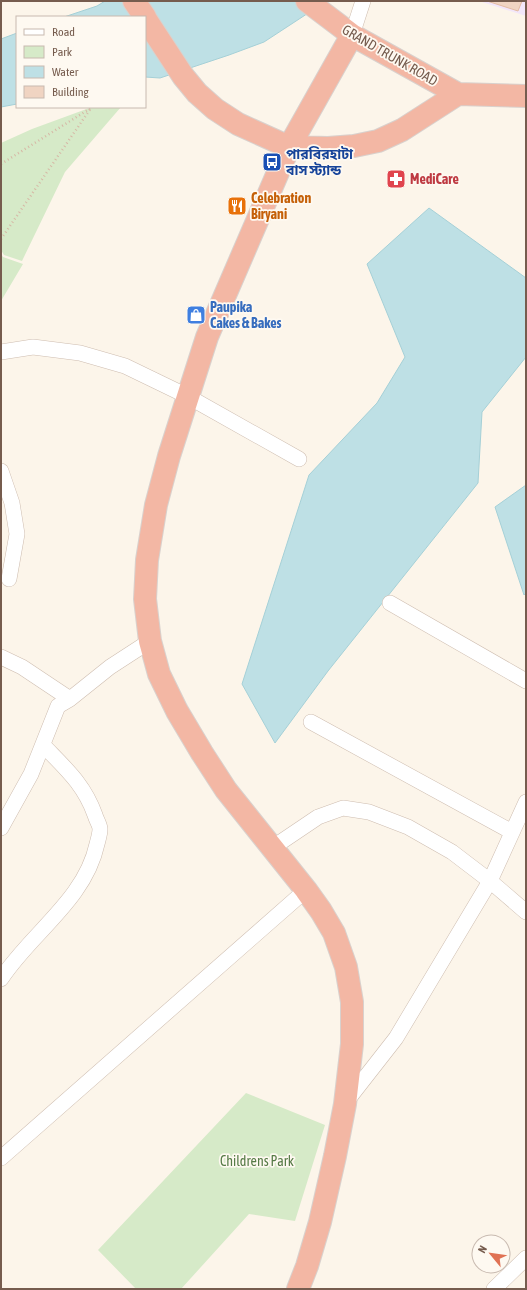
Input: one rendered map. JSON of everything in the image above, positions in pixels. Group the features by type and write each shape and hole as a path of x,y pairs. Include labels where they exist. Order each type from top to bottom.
{"highway":[{"name":"GRAND TRUNK ROAD","path":"134,1 144,16"},
{"name":"GRAND TRUNK ROAD","path":"315,8 352,35 458,94 526,96"},
{"name":"GRAND TRUNK ROAD","path":"146,19 183,76 197,93 215,109 238,124 289,146 328,148 354,146 378,141 402,130 458,94"},
{"path":"298,1289 307,1266 320,1222 345,1104 352,1044 352,1002 346,968 334,933 306,890 226,790 177,711 160,674 150,641 145,599 147,560 156,505 187,396 207,337 289,146 352,35"}],"street":[{"path":"352,35 363,1"},
{"path":"1,352 33,347 80,353 125,366 187,396 299,459"},
{"path":"1,471 12,503 17,534 9,580"},
{"path":"390,603 526,681"},
{"path":"1,828 31,774 58,706 70,699 110,667 150,641"},
{"path":"1,657 22,667 70,699"},
{"path":"311,722 512,832"},
{"path":"1,979 28,945 56,916 81,884 94,858 100,829 91,804 75,777 43,745"},
{"path":"345,1104 396,1038 490,881 525,806"},
{"path":"272,848 318,817 343,808 369,812 408,827 452,852 490,881 526,912"},
{"path":"1,1158 306,890"},
{"path":"494,1289 526,1258"}],"path":[{"path":"1,164 91,108 1,239"}],"shaded area":[{"path":"479,1 526,1 526,16"}],"green space":[{"path":"89,108 120,108 65,172 22,261 4,255 1,250 1,143 32,129"},
{"path":"1,254 3,257 23,264 1,301"},
{"name":"Childrens Park","path":"246,1093 325,1125 295,1221 249,1214 181,1289 136,1289 98,1250"}],"water":[{"path":"105,1 321,1 319,6 264,42 160,78 146,77 146,16 67,16 97,6"},
{"path":"16,33 16,104 1,107 1,39"},
{"path":"429,208 526,278 526,357 482,412 478,483 328,671 275,743 242,684 309,475 377,403 405,357 367,264"},
{"path":"526,485 526,593 524,595 495,507"}],"building":[{"path":"487,1 522,1 518,11"}],"place":[{"name":"পারবিরহাটা বাস স্ট্যান্ড","path":"272,162"},
{"name":"MediCare","path":"396,179"},
{"name":"Celebration Biryani","path":"237,206"},
{"name":"Paupika Cakes & Bakes","path":"196,315"}]}
